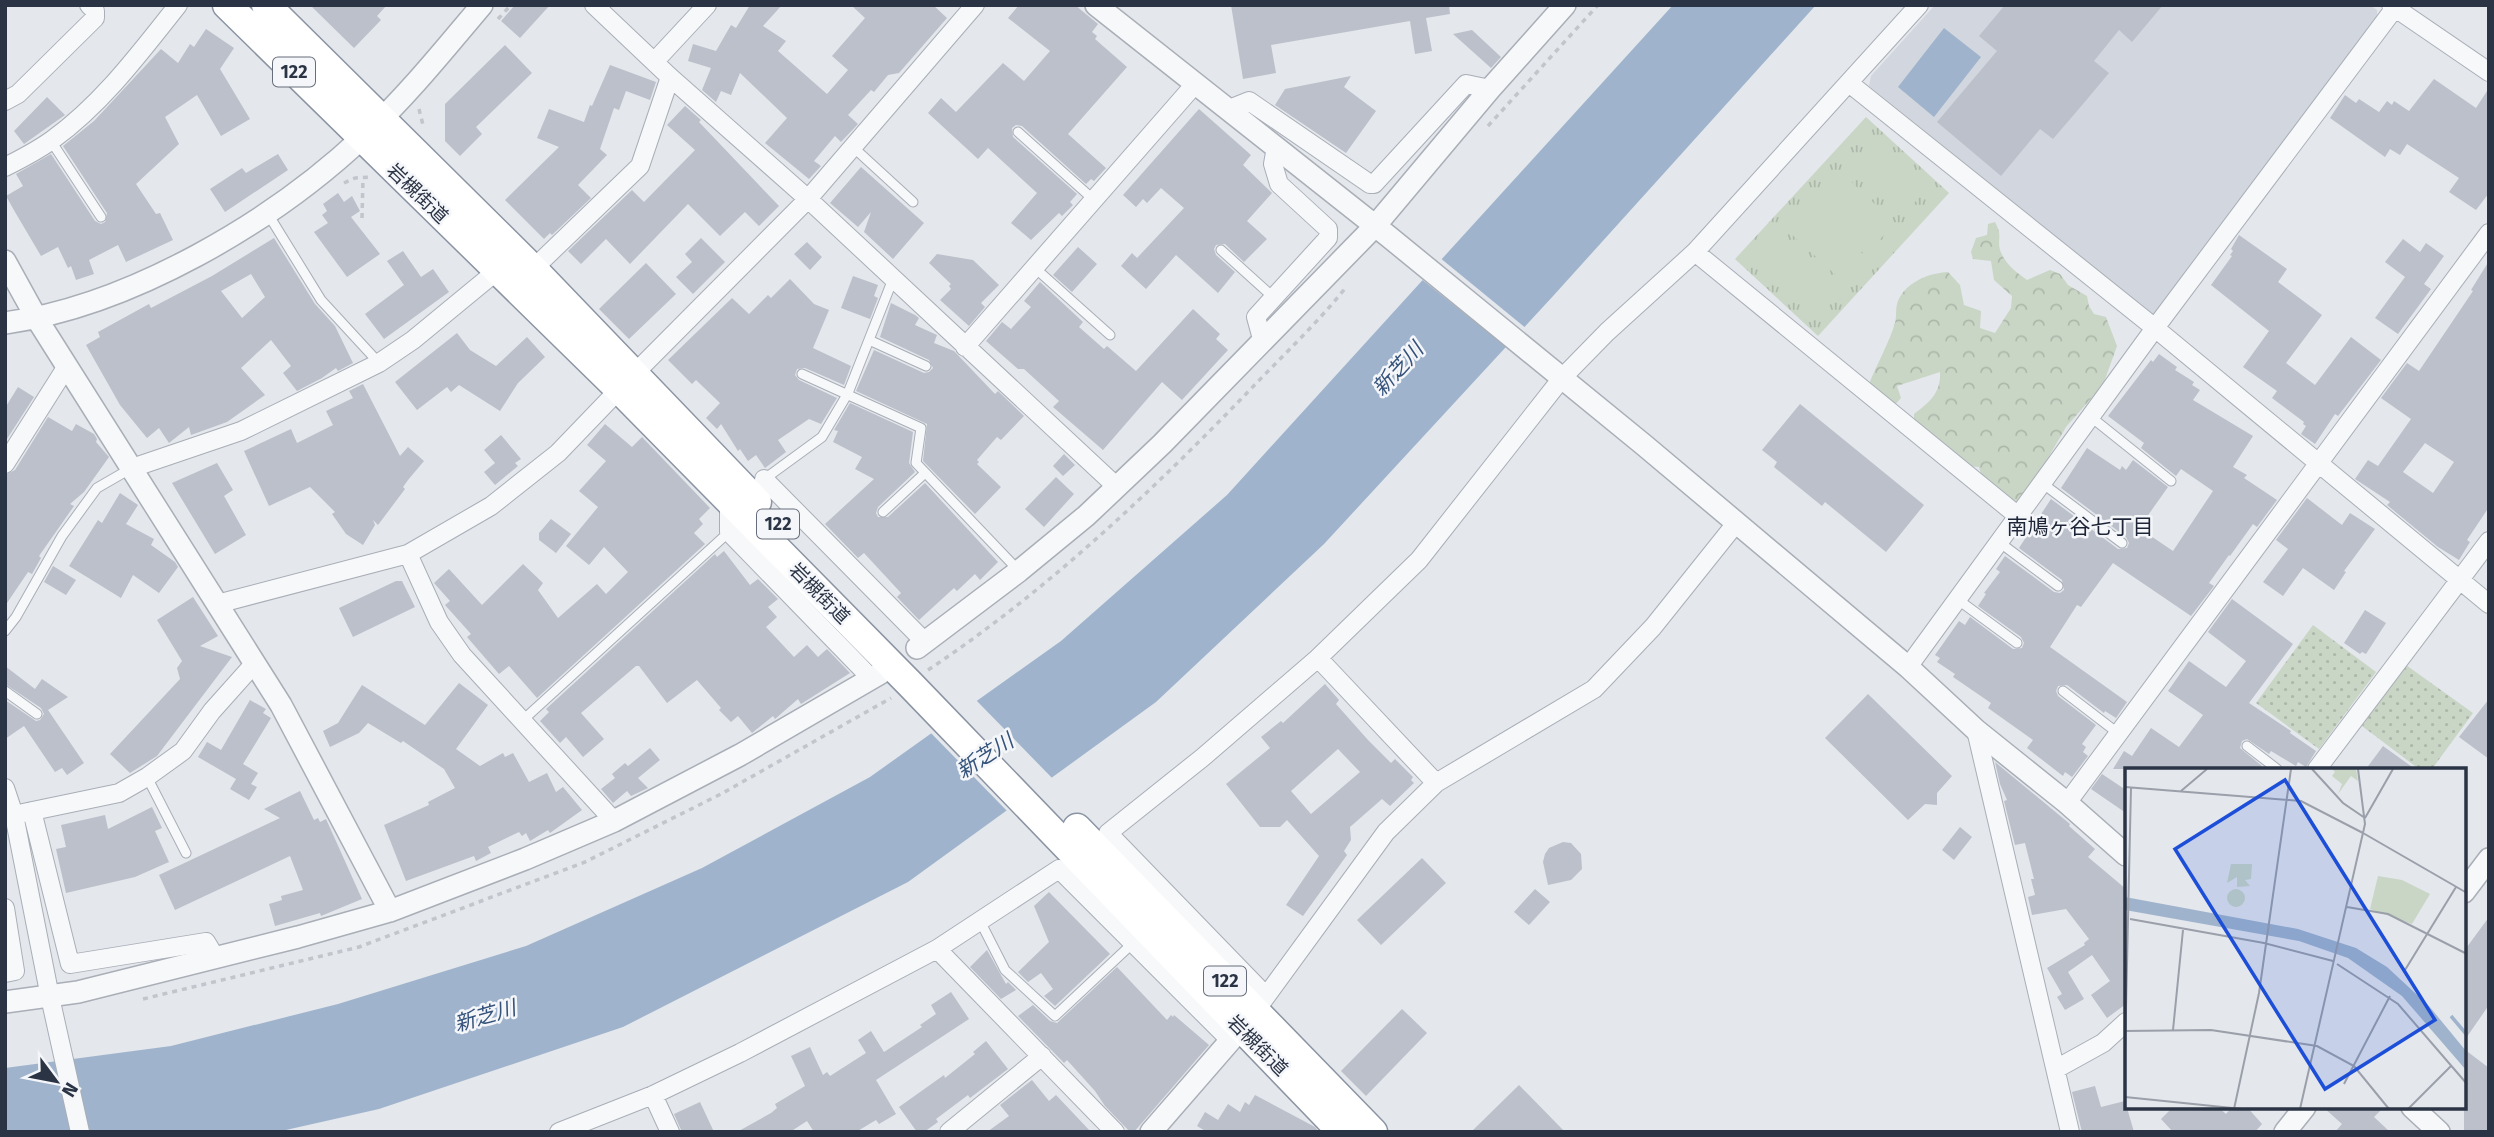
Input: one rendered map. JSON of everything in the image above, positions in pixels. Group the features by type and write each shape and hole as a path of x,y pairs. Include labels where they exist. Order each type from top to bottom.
{"highway":[{"name":"岩槻街道","path":"227,5 361,139 498,270 746,490 919,662 1222,1010 1249,1019 1373,1132"},
{"name":"岩槻街道","path":"266,5 533,269 627,382"},
{"name":"岩槻街道","path":"1249,1019 1342,1132"}],"street":[{"path":"5,101 18,94 95,18 95,11 89,5"},
{"path":"5,167 51,141 75,121 119,78 178,5"},
{"path":"5,323 37,318 104,297 212,247 268,213 321,174 382,119 482,5"},
{"path":"594,5 670,78 808,199 1117,487"},
{"path":"654,62 707,5"},
{"path":"218,604 408,554 491,506 558,453 808,199 975,5"},
{"path":"1096,5 1558,374 1737,522 1908,667 1976,730 2067,803 2125,854"},
{"path":"5,1002 50,997 298,937 390,911 526,859 614,821 740,755 876,676 729,532 746,490 919,662 1117,487 1262,339 1382,231 1490,89 1565,5"},
{"path":"1249,1019 1108,833 1202,758 1318,658 1419,560 1558,374 1695,252 1919,5"},
{"path":"1908,667 2394,6 2489,72"},
{"path":"533,269 640,166 670,78"},
{"path":"965,347 1196,83"},
{"path":"1849,83 2155,328 2489,604"},
{"path":"1229,109 1250,101 1370,184 1374,184 1465,84 1490,89"},
{"path":"1262,339 1256,317 1328,237 1328,229 1279,184 1273,164 1276,147"},
{"path":"2067,803 2489,233"},
{"path":"1695,252 2018,516"},
{"path":"5,261 37,318 281,705 390,911"},
{"path":"132,468 241,432 379,363 413,340 498,270"},
{"path":"5,464 67,366"},
{"path":"1151,1132 1249,1019 1386,832 1436,783 1594,689 1653,627 1737,522"},
{"path":"2318,768 2489,541"},
{"path":"408,554 439,622 462,655 614,821"},
{"path":"1318,658 1436,783"},
{"path":"10,815 119,793 147,777 183,751 212,711 254,664"},
{"path":"1976,730 2070,1132"},
{"path":"5,788 80,1132"},
{"path":"32,811 70,964 206,942 215,957"},
{"path":"2466,889 2489,859"},
{"path":"559,1132 653,1095 740,1053 937,949 1059,869 1133,943 1249,1019"},
{"path":"5,908 15,971 5,973"},
{"path":"937,949 1115,1132"},
{"path":"2056,1069 2103,1043 2125,1023"},
{"path":"949,1132 1042,1056"},
{"path":"653,1095 670,1132"},
{"path":"2285,1132 2303,1109"},
{"path":"2414,1109 2439,1132"}],"lane":[{"path":"1018,132 1094,200"},
{"path":"51,141 101,217"},
{"path":"853,147 913,202"},
{"path":"268,213 321,300 379,363"},
{"path":"1221,250 1274,298"},
{"path":"1035,268 1110,335"},
{"path":"746,490 822,437 848,393 892,279"},
{"path":"869,340 926,366"},
{"path":"802,374 921,428 916,463 1019,571"},
{"path":"2091,417 2171,481"},
{"path":"5,631 16,617 62,536 97,488 132,468"},
{"path":"883,512 925,473"},
{"path":"2042,483 2122,543"},
{"path":"523,720 729,532"},
{"path":"1999,541 2058,586"},
{"path":"1957,599 2017,643"},
{"path":"5,691 37,713"},
{"path":"2063,691 2119,734"},
{"path":"2247,746 2276,768"},
{"path":"147,777 187,853"},
{"path":"980,921 1006,970 1055,1016 1133,943"}],"path":[{"path":"493,26 511,5"},
{"path":"1479,136 1598,5"},
{"path":"419,108 423,120 422,131"},
{"path":"362,218 363,178"}],"shaded area":[{"path":"1935,5 2370,5 2377,10 2377,19 2160,312 2152,314 1869,86 1871,76"}],"green space":[{"path":"1866,117 1949,193 1818,336 1735,259"},
{"path":"1873,140 1926,190 1903,215 1850,164"},
{"path":"1842,173 1895,223 1872,248 1818,198"},
{"path":"1811,205 1864,255 1841,280 1787,230"},
{"path":"1995,222 1999,231 2000,250 2011,267 2027,280 2050,270 2060,274 2068,285 2087,296 2094,314 2106,317 2117,346 2103,385 2066,427 2027,492 2017,501 2004,497 1993,489 1984,479 1979,467 1965,466 1914,423 1914,414 1930,401 1939,386 1940,372 1897,386 1901,398 1893,407 1869,384 1892,331 1902,294 1912,284 1933,274 1948,272 1960,285 1964,305 1981,311 1980,328 1995,333 2011,308 2012,296 1994,280 1991,261 1973,259 1971,252 1976,238 1987,235 1988,224"},
{"path":"1780,238 1833,288 1810,313 1757,262"},
{"path":"2313,625 2376,672 2319,749 2256,703"},
{"path":"2406,665 2473,713 2433,768 2418,768 2362,726"}],"water":[{"name":"新芝川","path":"1673,5 1816,5 1324,544 1156,702 908,882 623,1027 379,1109 277,1132 5,1132 5,1068 171,1046 338,1004 526,946 702,868 870,777 1061,641 1227,495"},
{"path":"1944,28 1981,57 1934,117 1898,87"}],"pier":[{"path":"1439,257 1527,329 1509,349 1420,278"},
{"path":"974,698 1054,780 1009,813 929,731"}],"building":[{"path":"310,5 387,5 377,16 381,20 354,48"},
{"path":"515,5 550,5 520,38 501,21"},
{"path":"750,5 782,5 763,26 786,41 778,51 827,94 848,70 832,56 865,18 851,5 933,5 947,18 899,73 888,75 874,92 871,90 848,115 858,124 841,142 835,136 814,161 821,166 809,179 765,143 787,118 740,73 731,95 721,91 716,102 702,90 711,68 688,61 693,44 716,51 731,25 736,28"},
{"path":"1019,5 1075,5 1098,24 1092,32 1097,36 1095,39 1127,67 1068,134 1106,168 1094,181 1091,179 1086,184 1022,126 1016,125 1012,128 1013,137 1077,194 1070,202 1073,205 1062,216 1059,213 1031,240 1011,223 1037,193 988,148 978,159 928,113 941,98 956,112 1003,63 1024,81 1050,51 1008,18"},
{"path":"1231,5 1449,5 1450,14 1426,18 1432,51 1415,54 1410,21 1271,45 1276,73 1243,79"},
{"path":"2005,5 2163,5 2132,42 2119,30 2094,61 2109,73 2053,139 2040,129 2001,176 1937,122 1997,51 1979,36"},
{"path":"206,29 234,48 220,69 250,119 221,136 197,95 165,117 179,144 136,184 156,214 160,213 173,240 126,262 118,245 89,260 94,274 76,280 71,266 68,268 58,247 41,256 15,212 6,196 23,186 16,174 51,154 95,221 101,224 105,222 107,213 63,146 94,121 161,49 178,63 190,44 194,47"},
{"path":"1472,30 1501,57 1491,68 1453,34"},
{"path":"505,45 532,73 476,127 482,134 460,156 445,141 445,104"},
{"path":"610,65 656,82 650,100 626,91 619,110 614,108 600,149 607,155 578,185 591,198 552,235 550,233 544,239 505,200 559,147 537,138 549,109 584,122"},
{"path":"1351,76 1344,87 1376,111 1346,153 1275,105 1285,89"},
{"path":"2434,79 2476,108 2489,88 2489,193 2476,210 2449,192 2459,178 2407,144 2400,155 2390,149 2385,157 2330,118 2345,95 2356,103 2359,99 2379,112 2387,101 2392,105 2394,101 2409,111"},
{"path":"47,97 65,115 24,144 14,131"},
{"path":"685,106 779,206 759,226 745,212 720,236 688,204 630,264 606,239 581,264 568,251 632,190 644,202 695,150 667,125"},
{"path":"1199,109 1251,155 1243,165 1272,193 1247,221 1267,239 1244,262 1225,244 1216,245 1216,255 1235,272 1218,293 1176,255 1146,289 1121,266 1132,253 1137,258 1184,208 1161,188 1147,203 1143,199 1136,207 1123,195"},
{"path":"278,154 288,170 225,212 210,189 242,168 246,173"},
{"path":"861,167 924,223 893,259 864,232 871,212 858,227 830,203"},
{"path":"338,193 344,202 352,196 360,211 351,217 380,254 347,277 314,232 328,223 322,215 327,211 323,204"},
{"path":"2239,235 2287,269 2278,282 2322,315 2286,363 2315,385 2351,337 2381,360 2338,416 2335,414 2315,444 2301,434 2306,426 2304,422 2272,398 2277,391 2243,367 2269,331 2211,285 2232,256 2231,249"},
{"path":"274,238 315,304 335,326 353,363 338,371 336,368 297,391 283,373 291,366 271,340 241,368 265,395 227,422 191,435 189,427 169,443 159,428 147,438 120,405 86,345 100,337 98,332 149,304 151,308 212,276","holes":["251,274 265,297 242,318 221,291"]},
{"path":"701,238 725,262 693,294 676,277 692,262 685,254"},
{"path":"2403,239 2420,252 2426,243 2444,256 2424,284 2431,289 2398,334 2375,318 2405,277 2385,262"},
{"path":"807,242 822,257 810,270 794,254"},
{"path":"1078,247 1097,264 1072,292 1053,275"},
{"path":"403,251 421,277 433,269 449,292 384,339 365,314 404,285 387,261"},
{"path":"937,254 973,260 999,285 981,303 985,307 969,326 940,300 951,289 951,284 929,263"},
{"path":"2489,261 2489,507 2467,540 2470,542 2459,560 2438,547 2387,505 2390,502 2355,479 2368,460 2378,466 2411,419 2381,398 2407,363 2419,371 2473,291 2471,290","holes":["2425,443 2454,462 2433,493 2403,472"]},
{"path":"646,263 676,294 629,339 599,309"},
{"path":"853,276 878,285 874,296 878,298 870,319 841,308"},
{"path":"790,279 814,304 829,310 813,348 851,366 844,385 805,368 797,369 795,375 799,380 837,398 821,424 809,419 778,440 786,452 765,468 756,455 748,461 740,449 738,451 721,424 717,429 706,418 720,403 696,380 692,384 668,360 732,298 749,314 768,295 771,298"},
{"path":"1040,282 1083,322 1079,327 1104,349 1107,346 1136,371 1193,309 1220,334 1216,339 1228,350 1182,400 1162,382 1103,450 1053,407 1059,401 1024,369 1018,369 986,341 1002,322 1011,329 1031,307 1024,301"},
{"path":"891,303 919,318 915,325 937,335 934,343 954,351 995,394 998,391 1024,416 1001,440 997,437 977,460 977,464 1001,487 975,514 923,461 927,424 856,391 874,350 924,373 933,368 929,360 880,337"},
{"path":"457,333 470,350 496,366 527,337 545,357 518,383 500,411 459,385 451,392 447,387 417,410 395,382"},
{"path":"2159,354 2177,367 2175,370 2194,382 2192,385 2200,390 2193,400 2253,436 2233,467 2247,475 2244,478 2277,500 2257,527 2253,524 2229,555 2209,583 2214,586 2191,616 2113,563 2081,607 2077,605 2050,647 2127,702 2116,718 2105,711 2104,713 2067,685 2058,686 2058,696 2096,725 2082,744 2086,747 2083,752 2088,756 2072,777 2065,772 2063,776 2027,748 2033,740 1988,708 1991,703 1953,677 1955,674 1937,662 1940,658 1935,655 1959,621 1965,625 1970,617 2013,649 2022,648 2024,643 2021,637 1978,606 2000,572 1996,569 2005,556 2054,592 2060,593 2064,590 2062,580 2019,548 2051,499 2118,549 2127,548 2129,543 2126,537 2061,488 2087,448 2120,470 2122,466 2126,470 2133,460 2168,487 2139,528 2173,551 2213,491 2181,469 2176,476 2141,448 2144,443 2108,416 2151,360 2153,362"},
{"path":"363,384 400,456 408,447 424,461 378,525 373,520 375,525 363,545 346,534 332,514 335,512 310,487 269,506 244,451 291,429 297,443 333,425 326,411 353,398 349,391"},
{"path":"18,387 34,397 5,442 5,408"},
{"path":"850,403 913,432 909,463 915,472 878,507 878,517 888,517 925,483 998,562 980,580 975,574 957,591 954,588 919,620 897,597 901,593 864,553 858,558 825,524 874,479 855,469 862,457 833,442 838,431 834,430"},
{"path":"1800,404 1924,505 1886,552 1825,502 1822,506 1774,467 1777,462 1762,450"},
{"path":"48,417 72,431 76,424 94,434 96,442 109,457 84,492 70,504 74,506 39,556 41,558 32,574 28,572 5,606 5,475 15,470"},
{"path":"605,424 632,447 642,437 710,508 699,519 703,524 694,533 705,544 537,698 509,666 499,674 467,637 471,634 445,605 450,601 434,583 449,569 482,605 523,564 543,583 538,590 558,618 597,584 606,594 628,572 604,547 589,565 566,546 598,507 579,491 606,461 587,445"},
{"path":"501,435 521,459 515,463 518,466 495,485 484,472 495,463 484,450"},
{"path":"1064,454 1075,465 1063,476 1053,466"},
{"path":"217,463 233,490 224,496 246,535 215,554 172,483"},
{"path":"1056,477 1074,494 1044,527 1025,509"},
{"path":"120,493 138,505 126,524 154,539 151,545 178,567 159,593 133,575 121,598 69,566 98,520 102,523"},
{"path":"2307,498 2342,525 2350,513 2375,529 2344,571 2346,572 2334,590 2303,568 2283,596 2263,582 2288,549 2276,540"},
{"path":"551,519 571,534 556,553 539,540 539,533"},
{"path":"724,551 750,585 758,579 778,599 768,607 777,617 766,627 794,657 807,645 818,657 827,649 850,673 801,704 798,699 775,719 773,716 752,733 738,716 731,722 697,680 667,703 639,666 636,666 581,713 604,739 583,757 566,737 560,743 540,721 549,712 546,709 715,554 717,557"},
{"path":"53,566 76,580 66,595 44,582"},
{"path":"396,581 402,581 415,607 353,637 339,608"},
{"path":"193,597 218,636 200,646 232,657 157,756 130,773 110,754 180,679 177,668 182,661 157,620"},
{"path":"2232,599 2293,644 2249,703 2316,751 2306,767 2298,762 2296,766 2271,751 2269,754 2247,739 2242,741 2240,748 2262,766 2260,768 2113,769 2124,751 2132,756 2151,728 2179,747 2203,715 2168,691 2189,661 2226,687 2246,661 2208,632"},
{"path":"2365,610 2386,623 2366,654 2360,654 2344,643"},
{"path":"5,666 35,689 42,679 68,697 48,710 84,763 67,775 62,768 55,772 24,726 5,739 5,700 36,721 44,714 41,708 5,684"},
{"path":"459,683 488,705 456,749 480,766 503,753 505,757 513,753 529,782 547,773 556,792 563,787 582,810 550,833 548,830 530,841 526,833 522,836 519,832 488,847 491,853 476,861 474,856 406,881 384,825 429,805 428,802 455,788 444,769 403,741 401,743 368,723 359,733 330,747 323,731 338,723 362,685 425,725"},
{"path":"1325,684 1339,700 1336,704 1368,740 1391,763 1395,759 1413,777 1411,780 1414,783 1390,806 1382,799 1350,827 1351,840 1344,851 1347,855 1303,916 1286,905 1319,856 1287,820 1280,827 1260,827 1226,784 1270,748 1261,737 1281,721 1283,723","holes":["1338,749 1360,772 1311,814 1291,791"]},
{"path":"1868,694 1952,776 1937,793 1937,805 1925,804 1908,820 1825,738"},
{"path":"2489,699 2489,759 2459,737"},
{"path":"250,700 266,709 263,713 271,718 243,764 258,773 251,784 257,787 249,800 230,789 236,779 198,757 207,742 221,750"},
{"path":"2383,746 2414,768 2367,768"},
{"path":"650,748 660,760 638,778 648,788 631,796 627,791 613,803 601,789 615,778 612,774 625,763 628,766"},
{"path":"1995,762 2070,824 2069,826 2095,849 2088,857 2125,888 2125,1005 2107,1018 2091,995 2110,981 2092,955 2068,972 2084,999 2065,1010 2057,997 2062,994 2047,968 2085,945 2089,939 2066,909 2032,915 2028,897 2035,895 2031,879 2034,879 2025,843 2015,845 2004,801 2007,800"},
{"path":"2102,774 2125,789 2125,812 2091,789"},
{"path":"300,791 314,820 318,818 320,822 326,819 362,899 321,916 320,913 275,926 269,904 282,900 281,896 303,890 290,856 175,910 159,875 280,818 264,809"},
{"path":"152,807 162,828 155,831 169,862 135,877 66,893 56,849 66,847 61,825 105,815 108,829"},
{"path":"1960,827 1972,837 1954,860 1942,850"},
{"path":"1563,842 1571,843 1581,854 1582,869 1571,880 1548,885 1543,862 1545,854 1549,848"},
{"path":"1422,858 1446,883 1381,945 1357,920"},
{"path":"1535,889 1550,902 1529,925 1514,912"},
{"path":"1049,892 1110,954 1055,1006 1044,996 1053,989 1041,973 1028,982 1018,972 1049,942 1034,906"},
{"path":"2489,917 2489,1005 2466,1038 2466,948"},
{"path":"987,950 1006,984 1008,982 1016,990 1001,999 970,967"},
{"path":"1117,967 1167,1020 1174,1015 1209,1045 1134,1132 1130,1132 1105,1106 1067,1060 1064,1063 1018,1016 1033,1005 1050,1021 1057,1023"},
{"path":"951,992 969,1019 876,1080 896,1114 879,1124 876,1120 856,1132 814,1132 807,1121 790,1132 737,1132 771,1113 777,1108 775,1104 805,1086 791,1056 810,1047 823,1075 827,1072 830,1076 866,1053 858,1040 871,1031 884,1052 922,1027 920,1025 936,1014 931,1005"},
{"path":"1402,1009 1427,1033 1366,1096 1341,1071"},
{"path":"986,1041 1008,1069 970,1098 968,1095 936,1119 938,1122 924,1132 917,1132 899,1107 944,1075 945,1078 975,1054 973,1052"},
{"path":"2466,1051 2489,1068 2489,1132 2464,1132"},
{"path":"1032,1080 1049,1101 1056,1095 1091,1132 987,1132 1009,1116 1000,1105"},
{"path":"1519,1085 1565,1132 1471,1132"},
{"path":"2095,1086 2101,1107 2125,1101 2125,1109 2127,1109 2134,1132 2082,1132 2072,1092"},
{"path":"1255,1095 1315,1127 1319,1132 1207,1132 1197,1126 1205,1112 1218,1120 1228,1104 1240,1112 1245,1102 1249,1105"},
{"path":"700,1102 714,1132 682,1132 674,1114"},
{"path":"2171,1109 2220,1109 2226,1114 2230,1109 2249,1109 2262,1124 2255,1132 2173,1132 2161,1119"},
{"path":"2325,1109 2382,1109 2374,1117 2390,1132 2335,1132 2342,1124"}],"district":[{"name":"南鳩ヶ谷七丁目","path":"2080,527"}]}
